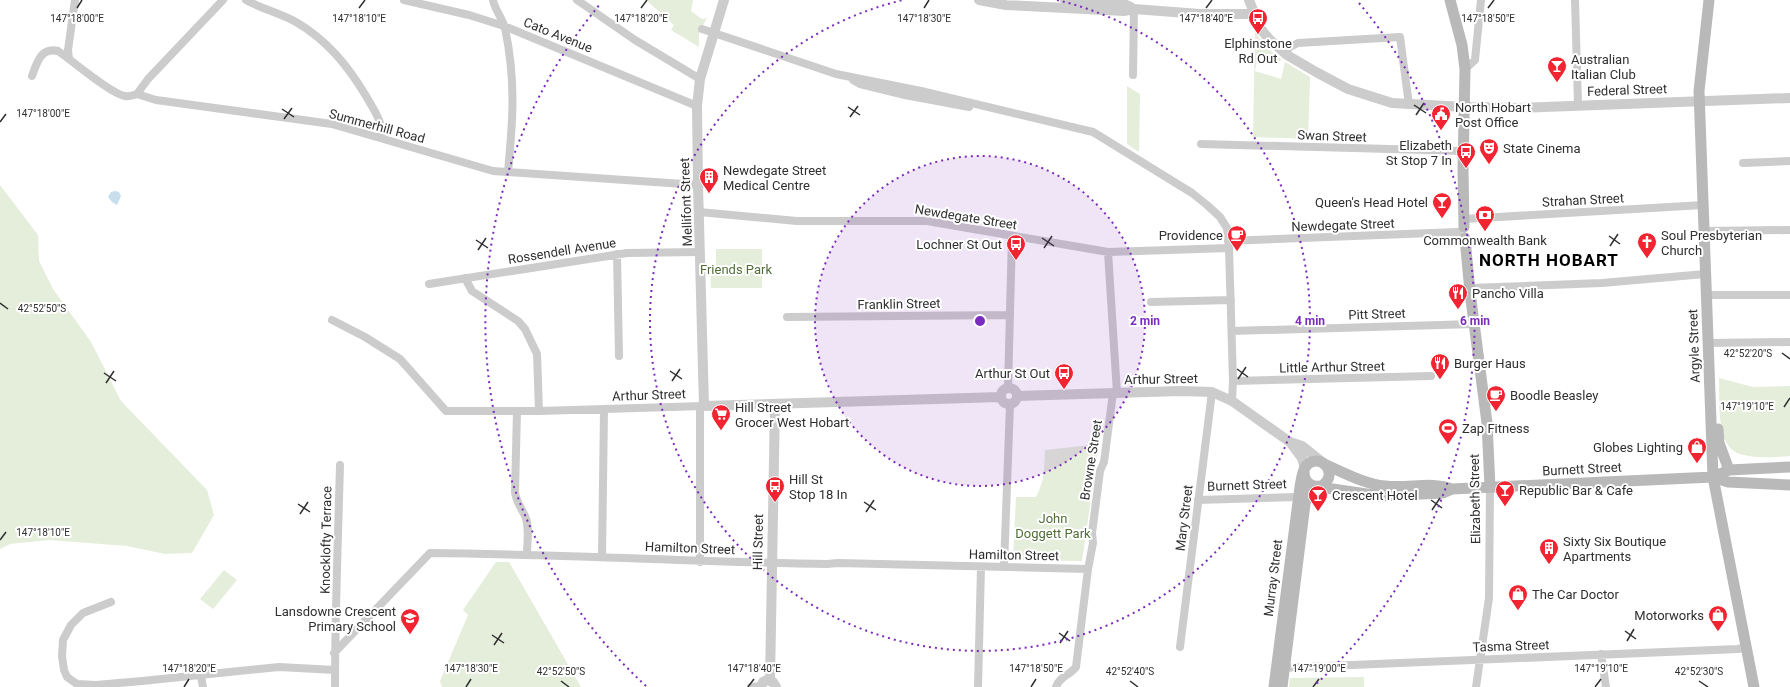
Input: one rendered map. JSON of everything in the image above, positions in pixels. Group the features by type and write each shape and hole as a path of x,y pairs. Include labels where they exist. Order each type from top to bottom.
{"main road":[{"name":"Elizabeth Street","path":"1450,0 1462,45 1465,69 1463,229 1487,424 1490,487"},
{"name":"Argyle Street","path":"1709,0 1700,70 1699,101 1713,477 1754,687"},
{"path":"1709,398 1716,412 1719,443 1729,470"},
{"path":"1313,462 1323,463 1328,468 1329,477 1325,484 1318,487 1311,486 1307,482 1304,471 1308,464 1313,462"},
{"name":"Burnett Street","path":"1323,463 1370,483 1383,486 1442,485 1452,489"},
{"name":"Burnett Street","path":"1713,477 1729,470 1790,467"},
{"name":"Murray Street","path":"1282,687 1280,668 1298,497 1304,471"},
{"name":"Burnett Street","path":"1318,487 1380,496 1443,493 1452,489 1713,477 1728,482 1790,485"},
{"name":"Murray Street","path":"1274,687 1280,668 1305,504 1309,491 1318,487"}],"street":[{"path":"70,59 68,50 75,0"},
{"path":"137,94 148,79 223,0"},
{"path":"246,0 295,21 324,42 340,57 355,77 377,114 381,125 382,138"},
{"name":"Cato Avenue","path":"404,0 469,15 504,26 697,106"},
{"path":"493,0 504,26 513,74 514,90 508,172"},
{"path":"576,0 635,40 700,79"},
{"name":"Mellifont Street","path":"702,406 697,106 700,79 715,34 724,0"},
{"path":"979,0 1006,5 1124,11 1134,9 1200,14 1254,14"},
{"path":"1065,0 1124,4 1134,9"},
{"name":"Federal Street","path":"1249,0 1260,28 1269,39 1285,53 1316,72 1348,88 1379,100 1409,105 1517,108 1790,98"},
{"path":"1465,69 1475,60 1481,0"},
{"path":"1575,0 1578,105"},
{"path":"1133,75 1134,9"},
{"path":"702,29 847,77 984,105 1093,132 1192,193 1220,217 1227,228 1229,244 1234,381 1232,402"},
{"path":"1285,53 1290,47 1298,43 1400,37 1409,105"},
{"name":"Summerhill Road","path":"32,76 38,60 44,53 51,50 58,51 115,92 130,97 137,94 156,100 332,124 487,169 508,172 698,184"},
{"name":"Swan Street","path":"1201,144 1463,152"},
{"path":"1743,163 1790,161"},
{"name":"Strahan Street","path":"1463,229 1703,205"},
{"name":"Newdegate Street","path":"699,212 797,221 927,221 1108,252 1463,229"},
{"path":"1704,231 1790,230"},
{"path":"1008,388 1012,236"},
{"name":"Rossendell Avenue","path":"429,284 617,254 700,252"},
{"name":"Browne Street","path":"1056,687 1057,682 1063,677 1072,673 1076,667 1088,569 1093,543 1092,533 1100,471 1104,462 1115,393 1108,252"},
{"path":"617,254 619,356"},
{"path":"1470,288 1586,284 1705,274"},
{"path":"465,278 472,290 518,322 525,329 537,354 539,411"},
{"path":"1706,295 1790,295"},
{"path":"1151,302 1231,300"},
{"name":"Franklin Street","path":"787,317 1010,315"},
{"name":"Arthur Street","path":"332,320 365,337 400,359 446,411 517,412 604,410 1001,397"},
{"name":"Pitt Street","path":"1232,331 1474,324"},
{"path":"1708,343 1790,342"},
{"name":"Little Arthur Street","path":"1234,381 1431,376"},
{"path":"1008,388 1014,390 1017,396 1016,401 1010,404 1005,403 1001,397 1002,392 1008,388"},
{"name":"Arthur Street","path":"1017,396 1181,390 1212,392 1232,402 1290,442 1302,446 1323,463"},
{"name":"Mary Street","path":"1180,646 1212,392"},
{"name":"Hill Street","path":"764,685 771,563 775,404"},
{"path":"1004,567 1010,404"},
{"path":"700,562 702,406"},
{"path":"602,557 604,410"},
{"path":"517,412 515,492 516,500 525,516 527,525 527,554"},
{"name":"Arthur Street","path":"1290,442 1302,458 1304,471"},
{"name":"Knocklofty Terrace","path":"335,687 334,653 340,465"},
{"name":"Elizabeth Street","path":"1476,687 1489,598 1490,487"},
{"name":"Burnett Street","path":"1198,500 1298,497"},
{"name":"Hamilton Street","path":"334,653 342,647 394,589 430,553 527,554 700,562 1088,569"},
{"path":"978,687 981,567"},
{"path":"111,602 97,606 80,616 67,633 62,648 62,663 67,677 77,684 96,686 279,668 335,670"},
{"name":"Tasma Street","path":"1280,668 1738,649 1746,647"},
{"path":"1601,654 1606,687"},
{"path":"201,676 203,687"}],"green space":[{"path":"646,0 693,0 691,11 702,19 707,18 699,33 699,47 671,30 674,25"},
{"path":"1255,32 1266,47 1281,59 1280,61 1258,55 1255,71 1281,79 1285,62 1310,77 1308,139 1253,137"},
{"path":"1127,86 1140,94 1139,152 1127,144"},
{"path":"0,185 38,235 39,261 53,289 91,342 121,401 207,490 214,515 192,553 165,554 127,546 49,540 10,544 0,549"},
{"name":"Friends Park","path":"716,249 762,249 762,288 711,288 710,268 716,266"},
{"path":"1719,378 1753,387 1790,386 1790,456 1752,457 1732,450 1726,442 1720,421"},
{"name":"John Doggett Park","path":"1099,444 1082,561 1013,560 1016,497 1036,497 1043,479 1045,450"},
{"path":"496,562 509,562 581,687 442,687 440,681 468,615 463,610"},
{"path":"224,570 237,580 213,609 200,599"},
{"path":"1364,677 1364,687 1289,687 1290,678"}],"water":[{"path":"111,192 119,192 121,196 117,205 108,197"}],"place":[{"name":"Elphinstone Rd Out","path":"1258,35"},
{"name":"Australian Italian Club","path":"1557,83"},
{"name":"North Hobart Post Office","path":"1441,131"},
{"name":"State Cinema","path":"1489,165"},
{"name":"Elizabeth St Stop 7 In","path":"1466,169"},
{"name":"Newdegate Street Medical Centre","path":"709,194"},
{"name":"Queen's Head Hotel","path":"1442,219"},
{"name":"Commonwealth Bank","path":"1485,232"},
{"name":"Providence","path":"1237,252"},
{"name":"Soul Presbyterian Church","path":"1647,259"},
{"name":"Lochner St Out","path":"1016,261"},
{"name":"Pancho Villa","path":"1458,310"},
{"name":"Burger Haus","path":"1440,380"},
{"name":"Arthur St Out","path":"1064,390"},
{"name":"Boodle Beasley","path":"1496,412"},
{"name":"Hill Street Grocer West Hobart","path":"721,431"},
{"name":"Zap Fitness","path":"1448,445"},
{"name":"Globes Lighting","path":"1697,464"},
{"name":"Hill St Stop 18 In","path":"775,503"},
{"name":"Republic Bar & Cafe","path":"1505,507"},
{"name":"Crescent Hotel","path":"1318,512"},
{"name":"Sixty Six Boutique Apartments","path":"1549,565"},
{"name":"The Car Doctor","path":"1518,611"},
{"name":"Motorworks","path":"1718,632"},
{"name":"Lansdowne Crescent Primary School","path":"410,635"}],"district":[{"name":"NORTH HOBART","path":"1549,260"}]}
